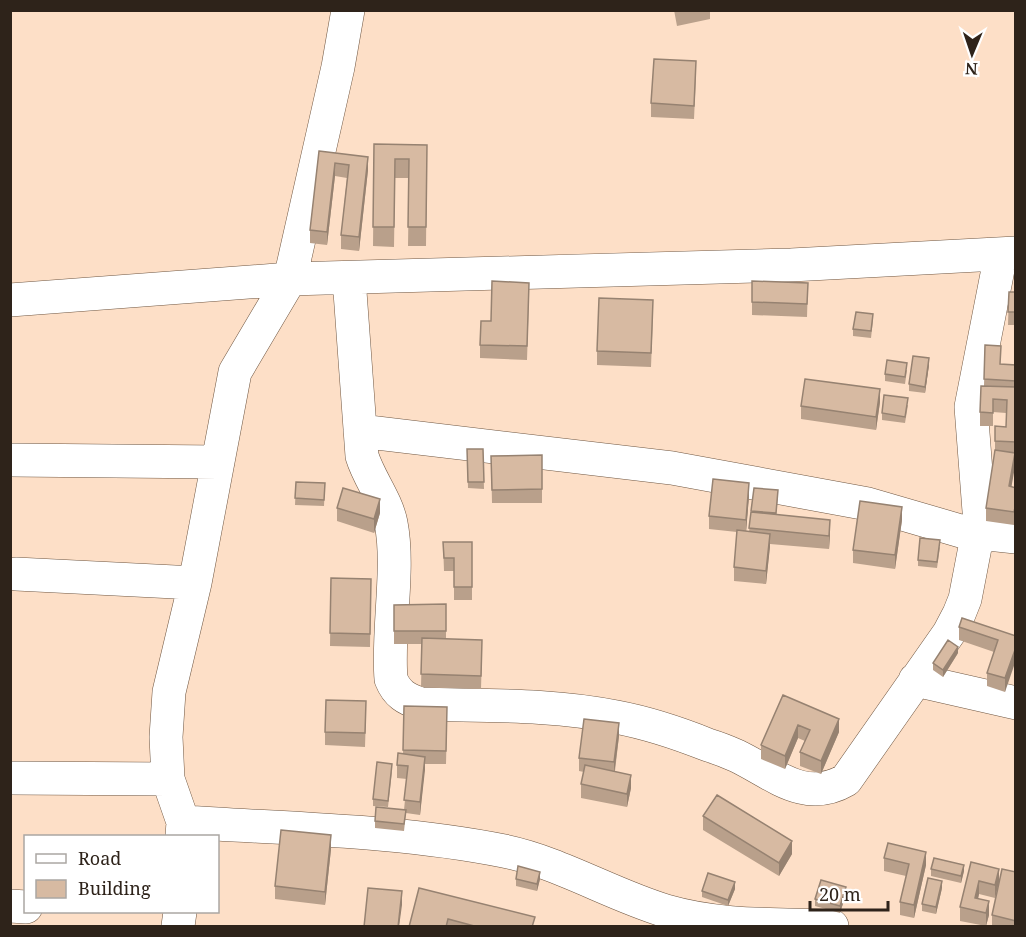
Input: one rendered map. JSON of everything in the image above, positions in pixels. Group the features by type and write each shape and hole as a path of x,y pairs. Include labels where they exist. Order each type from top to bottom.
{"street":[{"path":"348,10 338,67 290,279 235,372 195,583 169,692 166,736 168,779 183,829 359,834 494,849 541,860 663,910 700,920 735,925 832,927"},
{"path":"10,300 290,279 791,265 1008,253 971,407 981,537 973,548 965,599 959,614 846,780 832,788 813,790 795,787 736,756 672,731 616,716 524,707 421,704 407,699 395,690 391,679 393,539 391,523 362,456 349,278"},
{"path":"360,431 672,468 868,504 981,537 998,534 1016,537"},
{"path":"10,460 218,462"},
{"path":"16,574 195,583"},
{"path":"915,680 1016,703"},
{"path":"10,778 168,779"}],"building":[{"path":"654,59 696,61 694,106 651,103"},
{"path":"374,144 427,145 426,227 408,227 409,159 395,159 394,227 373,227"},
{"path":"319,151 368,157 359,237 341,235 349,165 335,163 327,232 310,230"},
{"path":"492,281 529,283 527,346 480,345 481,321 491,321"},
{"path":"752,281 808,283 807,304 752,302"},
{"path":"1009,292 1016,292 1016,312 1008,312"},
{"path":"599,298 653,300 651,353 597,351"},
{"path":"856,312 873,314 871,331 853,329"},
{"path":"985,345 1001,346 1000,364 1016,365 1016,381 984,379"},
{"path":"913,356 929,358 925,387 909,384"},
{"path":"887,360 907,363 905,377 885,374"},
{"path":"805,379 880,389 876,417 801,406"},
{"path":"981,386 1016,387 1016,442 995,441 995,426 1006,427 1007,400 993,399 993,413 980,412"},
{"path":"884,395 908,398 905,417 882,413"},
{"path":"467,449 483,449 484,482 468,482"},
{"path":"995,450 1015,453 1009,486 1016,488 1014,512 986,508"},
{"path":"542,455 542,489 492,490 491,456"},
{"path":"713,479 749,483 746,520 709,516"},
{"path":"296,482 325,483 324,500 295,498"},
{"path":"343,488 380,499 374,519 337,508"},
{"path":"754,488 778,490 776,513 751,511"},
{"path":"860,501 902,507 895,555 853,550"},
{"path":"751,512 830,520 829,536 749,528"},
{"path":"737,530 770,534 766,571 734,567"},
{"path":"920,538 940,540 937,562 918,560"},
{"path":"443,542 472,542 472,587 454,587 454,558 444,558"},
{"path":"331,578 371,579 370,634 330,633"},
{"path":"446,604 446,631 394,631 394,605"},
{"path":"962,618 1016,636 1016,647 1005,678 987,673 998,640 959,627"},
{"path":"422,638 482,640 481,676 421,674"},
{"path":"948,640 958,647 943,670 933,663"},
{"path":"783,695 839,719 821,761 800,752 810,730 798,725 785,756 761,745"},
{"path":"326,700 366,701 365,733 325,732"},
{"path":"404,706 447,707 446,751 403,750"},
{"path":"584,719 619,723 614,762 579,758"},
{"path":"398,753 425,757 420,802 404,800 408,766 397,765"},
{"path":"377,762 392,764 388,801 373,799"},
{"path":"585,765 631,775 627,794 581,784"},
{"path":"717,795 792,841 779,863 703,816"},
{"path":"376,807 406,810 404,824 375,821"},
{"path":"281,830 331,835 325,892 275,886"},
{"path":"888,843 926,852 914,905 900,902 909,864 884,858"},
{"path":"934,858 964,865 961,876 931,869"},
{"path":"971,862 999,869 995,885 979,881 975,898 989,901 986,913 960,907"},
{"path":"518,866 540,872 537,884 516,879"},
{"path":"1002,869 1016,872 1016,921 992,915"},
{"path":"708,873 735,882 728,900 702,891"},
{"path":"928,878 942,881 936,907 922,904"},
{"path":"821,880 846,887 840,906 815,899"},
{"path":"368,888 402,891 398,927 364,927"},
{"path":"419,888 535,917 532,927 478,927 448,919 446,927 409,927"}]}
